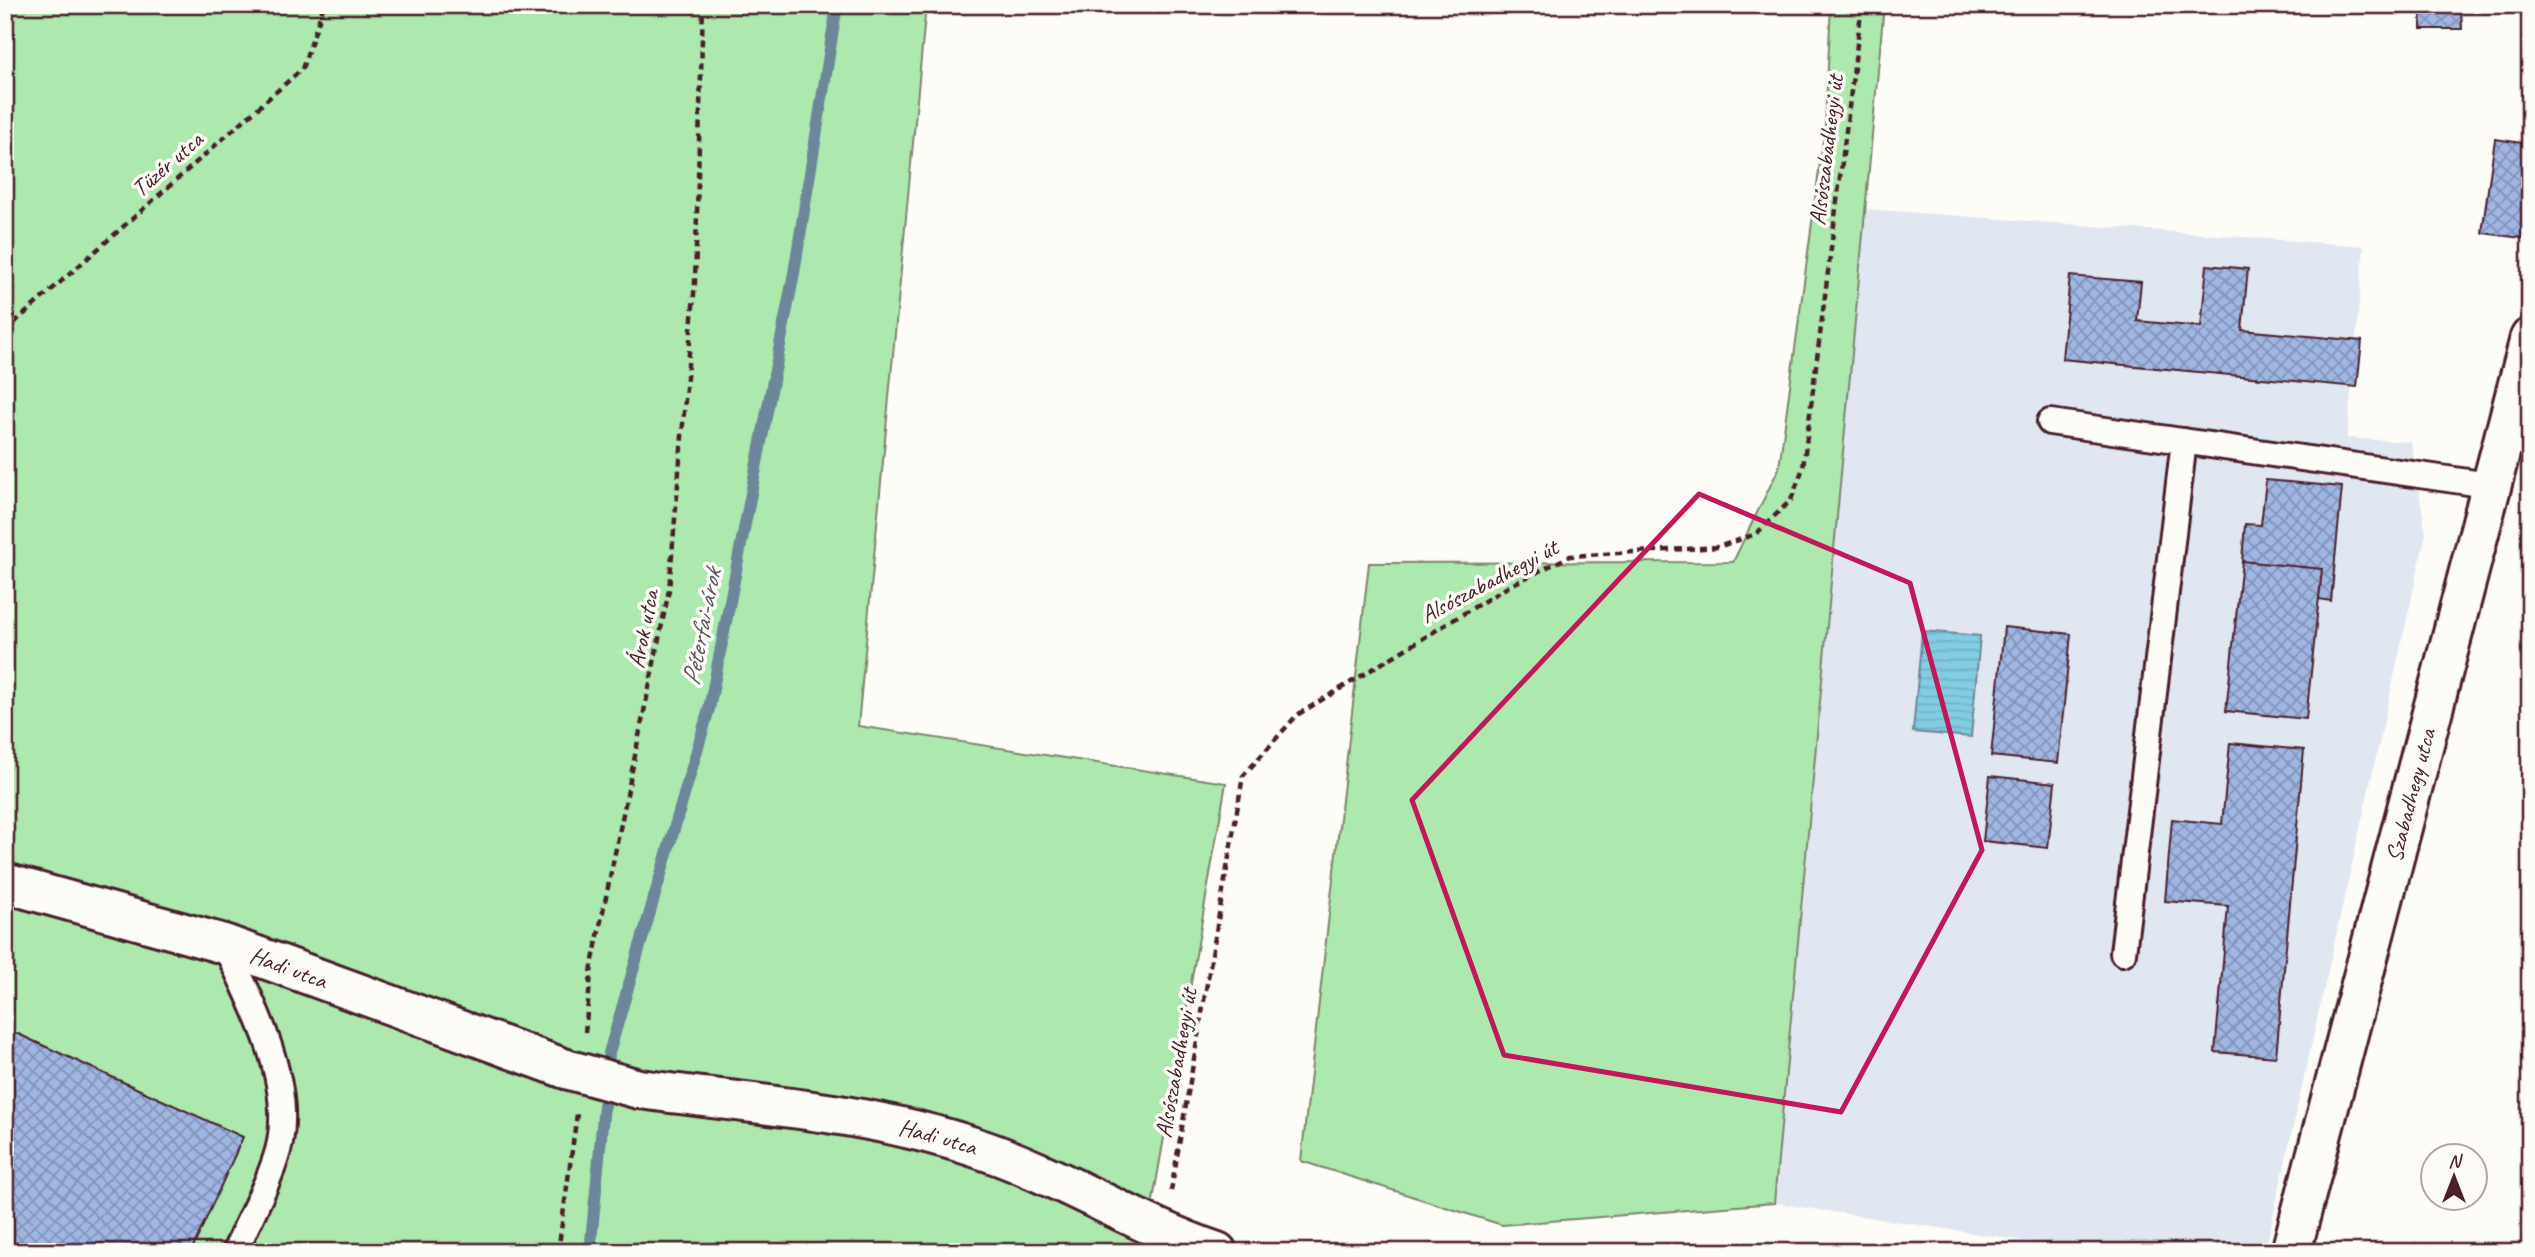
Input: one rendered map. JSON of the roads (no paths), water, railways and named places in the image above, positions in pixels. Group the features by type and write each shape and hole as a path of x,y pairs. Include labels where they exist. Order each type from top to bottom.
{"street":[{"name":"Szabadhegy utca","path":"2291,1252 2489,485 2530,338"},
{"name":"Hadi utca","path":"5,883 224,944 572,1085 639,1089 867,1119 971,1146 1072,1186 1164,1234 1217,1252"}],"lane":[{"path":"2050,422 2489,485"},
{"path":"2123,953 2184,441"},
{"path":"224,944 259,1016 284,1108 279,1145 235,1252"}],"water":[{"path":"1922,631 1980,636 1971,737 1913,732"}],"waterway":[{"name":"Péterfai-árok","path":"590,1252 609,1053 709,709 794,273 837,5"}]}
